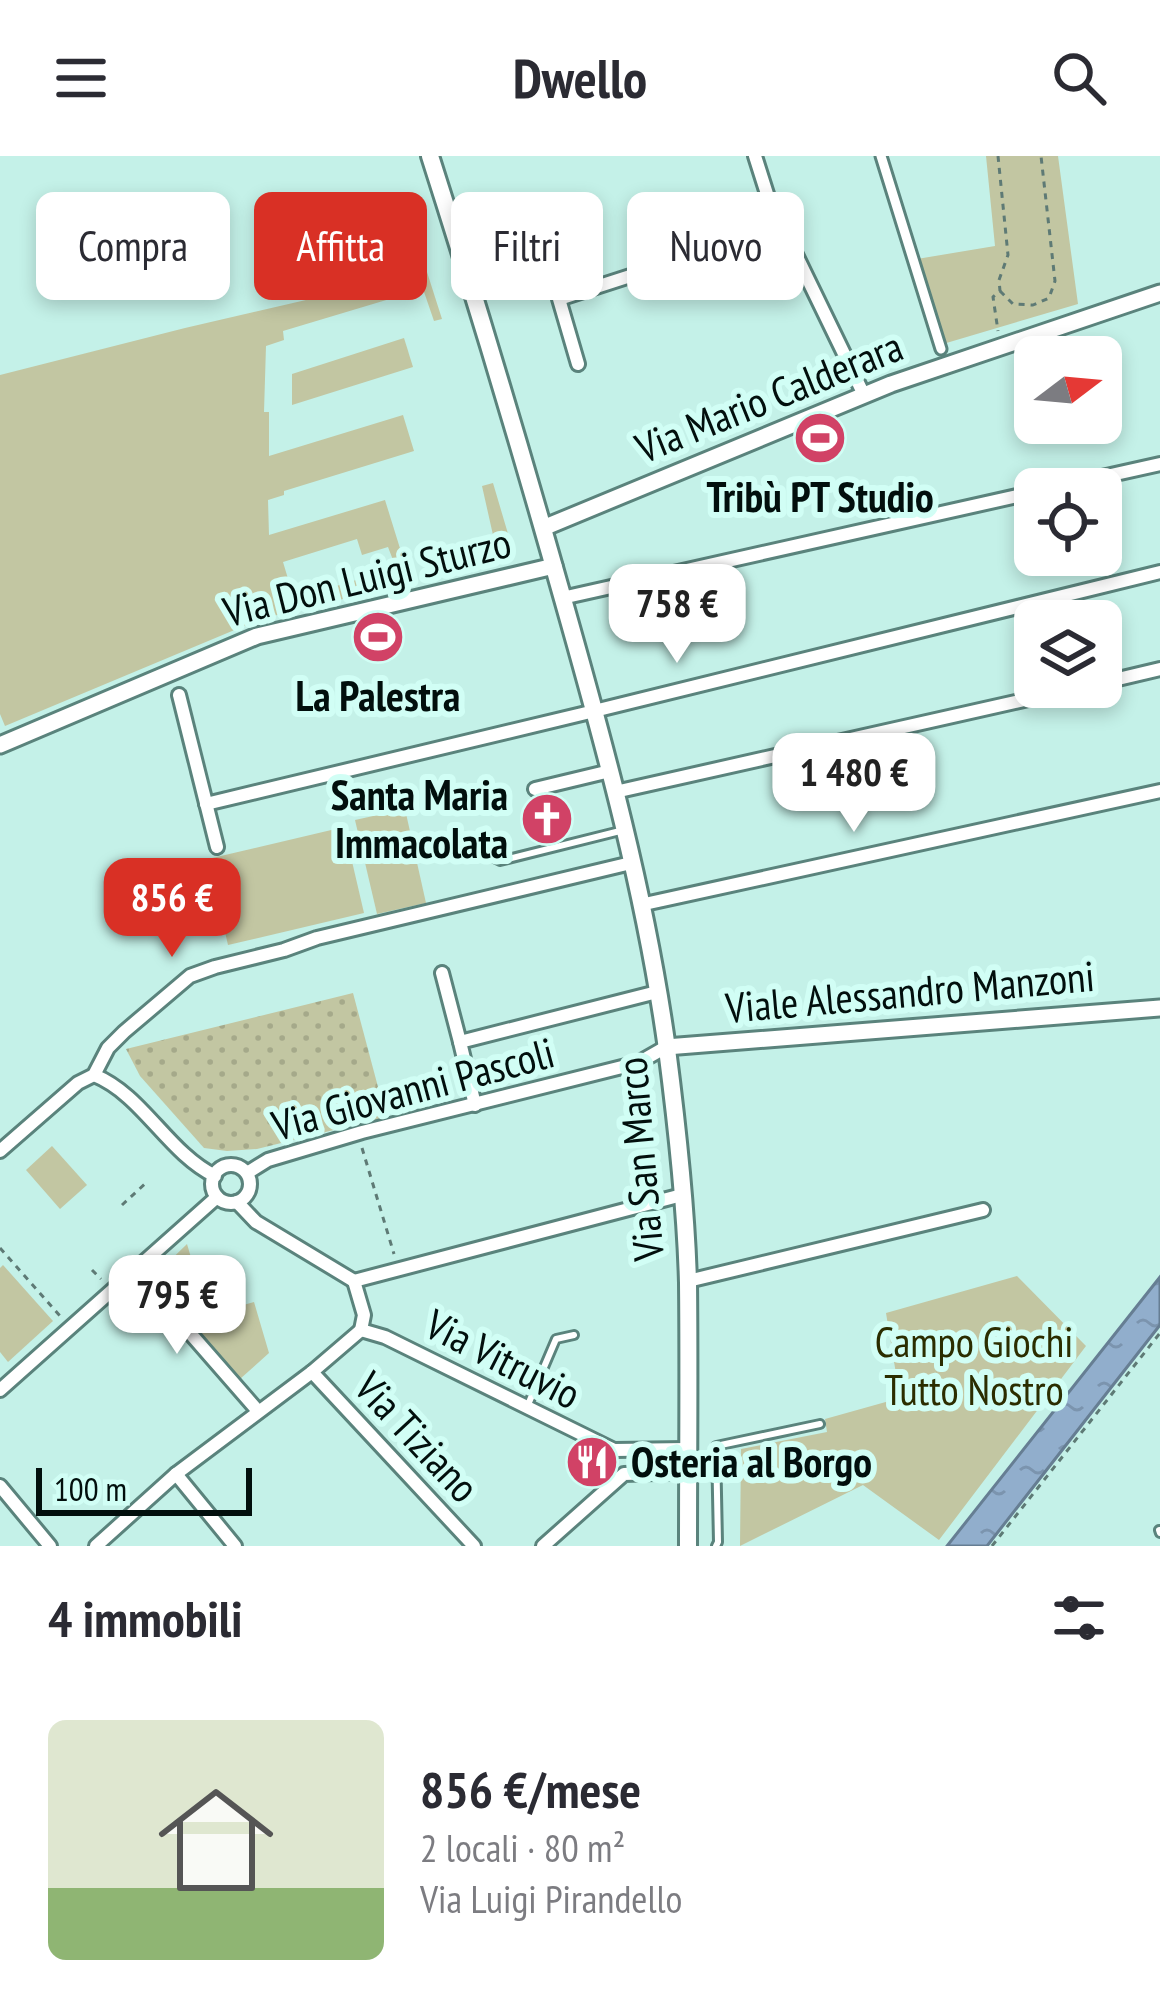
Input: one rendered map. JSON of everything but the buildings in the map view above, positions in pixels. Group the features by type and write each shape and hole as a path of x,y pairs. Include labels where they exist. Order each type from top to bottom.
{"main road":[{"name":"Via San Marco","path":"430,156 595,711 657,992 688,1280 688,1546"}],"street":[{"path":"755,156 766,192"},
{"path":"881,156 941,350"},
{"path":"804,272 864,395"},
{"path":"578,364 559,299 627,277"},
{"name":"Via Mario Calderara","path":"543,527 945,364 1160,293"},
{"path":"1122,472 1160,464"},
{"path":"562,598 1014,497"},
{"name":"Via Don Luigi Sturzo","path":"0,745 257,636 554,566"},
{"path":"206,804 1160,572"},
{"path":"1122,678 1160,670"},
{"path":"179,694 217,848"},
{"path":"615,792 1014,702"},
{"path":"536,789 610,771"},
{"path":"640,905 1160,791"},
{"path":"0,1151 78,1083 94,1075 108,1048 190,976 317,938 632,863"},
{"path":"442,973 475,1105"},
{"path":"460,1042 657,992"},
{"name":"Viale Alessandro Manzoni","path":"666,1047 1092,1019 1160,1008"},
{"name":"Via Giovanni Pascoli","path":"247,1173 268,1160 362,1132 638,1063 666,1047"},
{"path":"94,1075 113,1084 194,1166 215,1176"},
{"path":"239,1167 247,1173 248,1192 237,1202 217,1197 212,1184 221,1168 239,1167"},
{"path":"354,1282 682,1195"},
{"path":"0,1390 217,1197"},
{"path":"95,1546 176,1474 361,1330 364,1315 354,1282 256,1222 237,1202"},
{"path":"688,1280 983,1210"},
{"path":"135,1270 258,1411"},
{"name":"Via Vitruvio","path":"361,1330 386,1336 614,1450 687,1449"},
{"name":"Via Tiziano","path":"312,1372 474,1546"},
{"name":"Via Vitruvio","path":"614,1450 624,1474"},
{"path":"543,1546 624,1474 687,1472"},
{"path":"176,1474 235,1546"},
{"path":"0,1486 50,1546"}],"lane":[{"path":"483,832 488,855 500,861 624,830"},
{"path":"527,1408 556,1340 574,1335"},
{"path":"716,1546 716,1446 820,1424"}],"path":[{"path":"998,156 1008,255 1000,291 1013,304 1034,305 1049,298 1055,280 1041,156"},
{"path":"998,331 993,297 1000,291"},
{"path":"360,1141 397,1265"},
{"path":"122,1205 146,1182"},
{"path":"0,1248 61,1317"},
{"path":"92,1270 103,1281"},
{"path":"992,1546 1160,1333"}],"green space":[{"path":"986,156 1058,156 1078,304 943,344 917,259 995,246"},
{"path":"427,272 442,319 434,321 427,300"},
{"path":"306,300 386,300 283,331 284,340 266,346 264,412 269,412 269,456 403,415 414,451 268,500 269,535 385,500 403,558 393,560 388,547 362,555 357,539 283,562 292,592 297,591 299,597 363,578 386,580 388,588 261,619 5,726 0,714 0,375"},
{"path":"404,338 413,367 292,405 292,374"},
{"path":"493,483 514,554 436,576 430,554 493,535 482,486"},
{"path":"405,809 426,903 377,914 355,820"},
{"path":"344,827 364,913 228,945 208,859"},
{"path":"353,993 386,1117 257,1149 204,1148 140,1076 126,1049"},
{"path":"52,1146 87,1185 60,1209 26,1170"},
{"path":"187,1244 208,1315 254,1302 269,1353 240,1379 153,1277"},
{"path":"3,1265 53,1321 8,1362 0,1352"},
{"name":"Campo Giochi Tutto Nostro","path":"1017,1276 1086,1346 939,1540 863,1485 740,1546 741,1449 827,1432 825,1419 900,1398 886,1313"}],"water":[{"path":"1160,1277 1160,1325 987,1546 947,1546"}],"place":[{"name":"Tribù PT Studio","path":"820,438"},
{"name":"La Palestra","path":"378,637"},
{"name":"Santa Maria Immacolata","path":"547,819"},
{"name":"Osteria al Borgo","path":"592,1462"}]}
